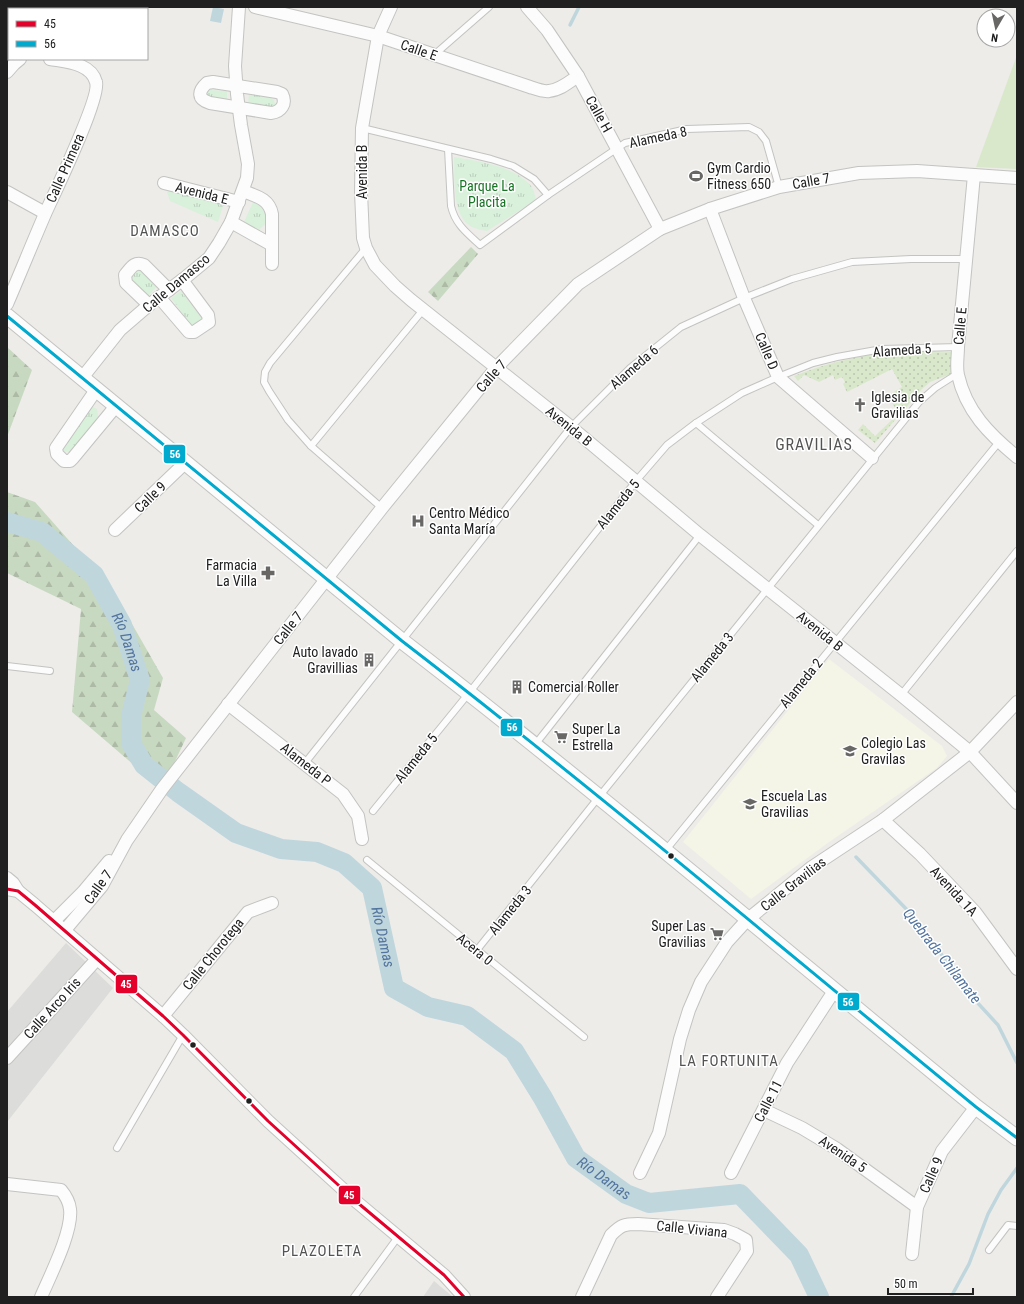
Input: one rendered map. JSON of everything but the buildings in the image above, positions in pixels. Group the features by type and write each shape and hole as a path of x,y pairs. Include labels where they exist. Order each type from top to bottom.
{"street":[{"name":"Calle Damasco","path":"82,378 120,330 209,258 231,222 247,178 248,164 236,85 235,66 238,7"},
{"name":"Calle E","path":"256,7 378,36 530,87 548,91 560,88 578,76"},
{"name":"Avenida B","path":"391,7 378,36 362,128 361,192 363,238 366,248 375,265 395,286 423,310 571,427 700,535 901,695 970,752 1017,803"},
{"name":"Calle H","path":"527,7 547,30 578,76 618,148 660,230"},
{"path":"7,72 19,60"},
{"name":"Calle Primera","path":"7,304 79,137 96,92 97,83 94,75 89,70 80,65 55,60"},
{"path":"213,82 236,85 277,92 282,94 284,99 282,109 277,112 271,113 239,108 204,102 200,95 203,86 207,83 213,82"},
{"name":"Calle 7","path":"54,921 83,892 127,840 176,770 326,578 496,368 578,284 660,230 710,209 779,187 860,173 917,171 1017,178"},
{"name":"Calle E","path":"974,175 958,347 957,374 970,407 983,425 999,442 1017,457"},
{"name":"Avenida E","path":"164,183 239,202"},
{"path":"243,191 264,200 271,207 272,264"},
{"path":"7,192 45,213"},
{"name":"Calle D","path":"710,209 744,298 778,377 872,458"},
{"path":"231,222 272,245"},
{"path":"149,305 126,282 125,275 133,265 140,263 144,265 189,332 194,332 208,322 208,315 182,280"},
{"path":"7,316 402,641 665,851 976,1107 1017,1138"},
{"path":"96,390 56,448 57,454 64,461 70,461 73,458 116,406"},
{"name":"Calle 9","path":"115,530 185,463"},
{"name":"Calle Gravilias","path":"640,1173 659,1133 680,1039 689,1010 701,982 727,942 747,920 812,867 883,820 970,752 1017,702"},
{"name":"Alameda P","path":"228,704 343,794 358,816 362,839"},
{"name":"Avenida 1A","path":"883,820 920,854 975,912 1017,969"},
{"name":"Calle 7","path":"65,930 102,886 127,840"},
{"path":"7,878 14,883 12,890 65,930 163,1016 268,1120 358,1203 444,1275 464,1297"},
{"name":"Calle Chorotega","path":"163,1016 248,912 272,903"},
{"name":"Calle Arco Iris","path":"7,1058 98,959"},
{"name":"Calle 11","path":"731,1173 787,1063 834,991"},
{"name":"Calle 9","path":"912,1254 917,1207 942,1151 976,1107"},
{"name":"Avenida 5","path":"764,1110 802,1128 837,1148 917,1207"},
{"path":"7,1184 61,1190 68,1198 70,1223 41,1297"},
{"name":"Calle Viviana","path":"582,1297 611,1235 618,1227 627,1224 724,1230 746,1240 747,1251 717,1297"}],"lane":[{"path":"434,55 489,7"},
{"name":"Alameda 8","path":"448,148 452,213 455,220 463,230 480,245 548,195 625,143 687,130 749,127 759,132 766,141 779,187"},
{"path":"362,128 448,148 513,166 534,179 548,195"},
{"path":"366,248 270,363 265,372 264,382 288,420 311,446 382,508"},
{"name":"Alameda 6","path":"402,641 571,427 630,368 681,327 744,298 792,279 852,262 911,259 967,259"},
{"path":"311,446 423,310"},
{"name":"Alameda 5","path":"373,811 469,693 636,481 667,445 696,423 742,393 813,363 882,349 958,347"},
{"name":"Alameda 3","path":"477,950 872,458 919,402 935,388 957,374"},
{"path":"696,423 818,525"},
{"name":"Alameda 2","path":"665,851 834,642 999,442"},
{"path":"534,746 700,535"},
{"path":"901,695 1017,551"},
{"path":"305,764 402,641"},
{"path":"7,666 50,671"},
{"name":"Acera 0","path":"367,860 584,1037"},
{"path":"116,1148 183,1035"},
{"path":"989,1250 1008,1225 1017,1226"},
{"path":"354,1297 398,1237"}],"shaded area":[{"name":"Colegio Las Gravilas","path":"829,659 942,746 947,756 937,768 832,840 751,899 683,842"},
{"path":"66,943 113,988 7,1122 7,1012"},
{"path":"434,1281 453,1297 423,1297"}],"green space":[{"path":"1017,55 1017,169 976,167"},
{"path":"209,90 227,91 227,99 207,98 205,95"},
{"path":"249,94 269,97 274,100 275,105 272,108 248,104"},
{"name":"Parque La Placita","path":"454,157 474,160 496,166 516,174 532,187 536,200 487,231 472,227 465,222 457,205"},
{"path":"175,189 224,203 218,222 170,201 167,192"},
{"path":"253,202 266,209 268,221 259,230 244,222"},
{"path":"471,247 478,254 438,301 428,292"},
{"path":"138,268 157,286 148,296 129,278"},
{"path":"181,291 203,320 193,328 171,298"},
{"path":"7,347 32,370 7,437"},
{"path":"903,352 952,352 951,374 930,382 922,389 875,443 858,430 863,424 875,436 899,413 887,396 902,387 892,369 847,392 843,384 845,382 842,377 835,380 833,375 819,382 804,375 798,381 794,376 840,361 875,354"},
{"path":"89,405 97,409 98,417 74,451 65,451 62,449"},
{"path":"7,492 35,502 112,589 163,678 154,710 186,738 162,789 72,712 81,609 7,573"}],"water":[{"path":"213,7 224,9 221,23 210,21"}],"waterway":[{"name":"Quebrada Chilamate","path":"570,25 579,7"},
{"name":"Río Damas","path":"7,522 42,532 94,575 122,625 140,680 131,716 131,743 144,765 178,792 236,833 281,849 317,852 344,863 372,888 394,988 428,1007 467,1016 514,1051 543,1098 576,1158 626,1194 649,1203 740,1194 799,1255 819,1297"},
{"name":"Quebrada Chilamate","path":"856,857 913,916 975,1000 998,1025 1017,1063"},
{"name":"Quebrada Chilamate","path":"951,1297 969,1264 988,1214 1001,1190 1017,1168"}],"transit line":[{"name":"56","path":"7,316 402,641 547,755 976,1107 1017,1138"},
{"name":"45","path":"7,889 18,891 163,1016 268,1121 358,1203 444,1275 464,1297"}],"place":[{"name":"Gym Cardio Fitness 650","path":"696,176"},
{"name":"Iglesia de Gravilias","path":"860,405"},
{"name":"Centro Médico Santa María","path":"418,521"},
{"name":"Farmacia La Villa","path":"268,573"},
{"name":"Auto lavado Gravillias","path":"369,660"},
{"name":"Comercial Roller","path":"517,687"},
{"name":"Super La Estrella","path":"561,737"},
{"name":"Colegio Las Gravilas","path":"850,751"},
{"name":"Escuela Las Gravilias","path":"750,804"},
{"name":"Super Las Gravilias","path":"717,934"}],"district":[{"name":"DAMASCO","path":"165,231"},
{"name":"GRAVILIAS","path":"814,444"},
{"name":"LA FORTUNITA","path":"729,1061"},
{"name":"PLAZOLETA","path":"322,1251"}]}
